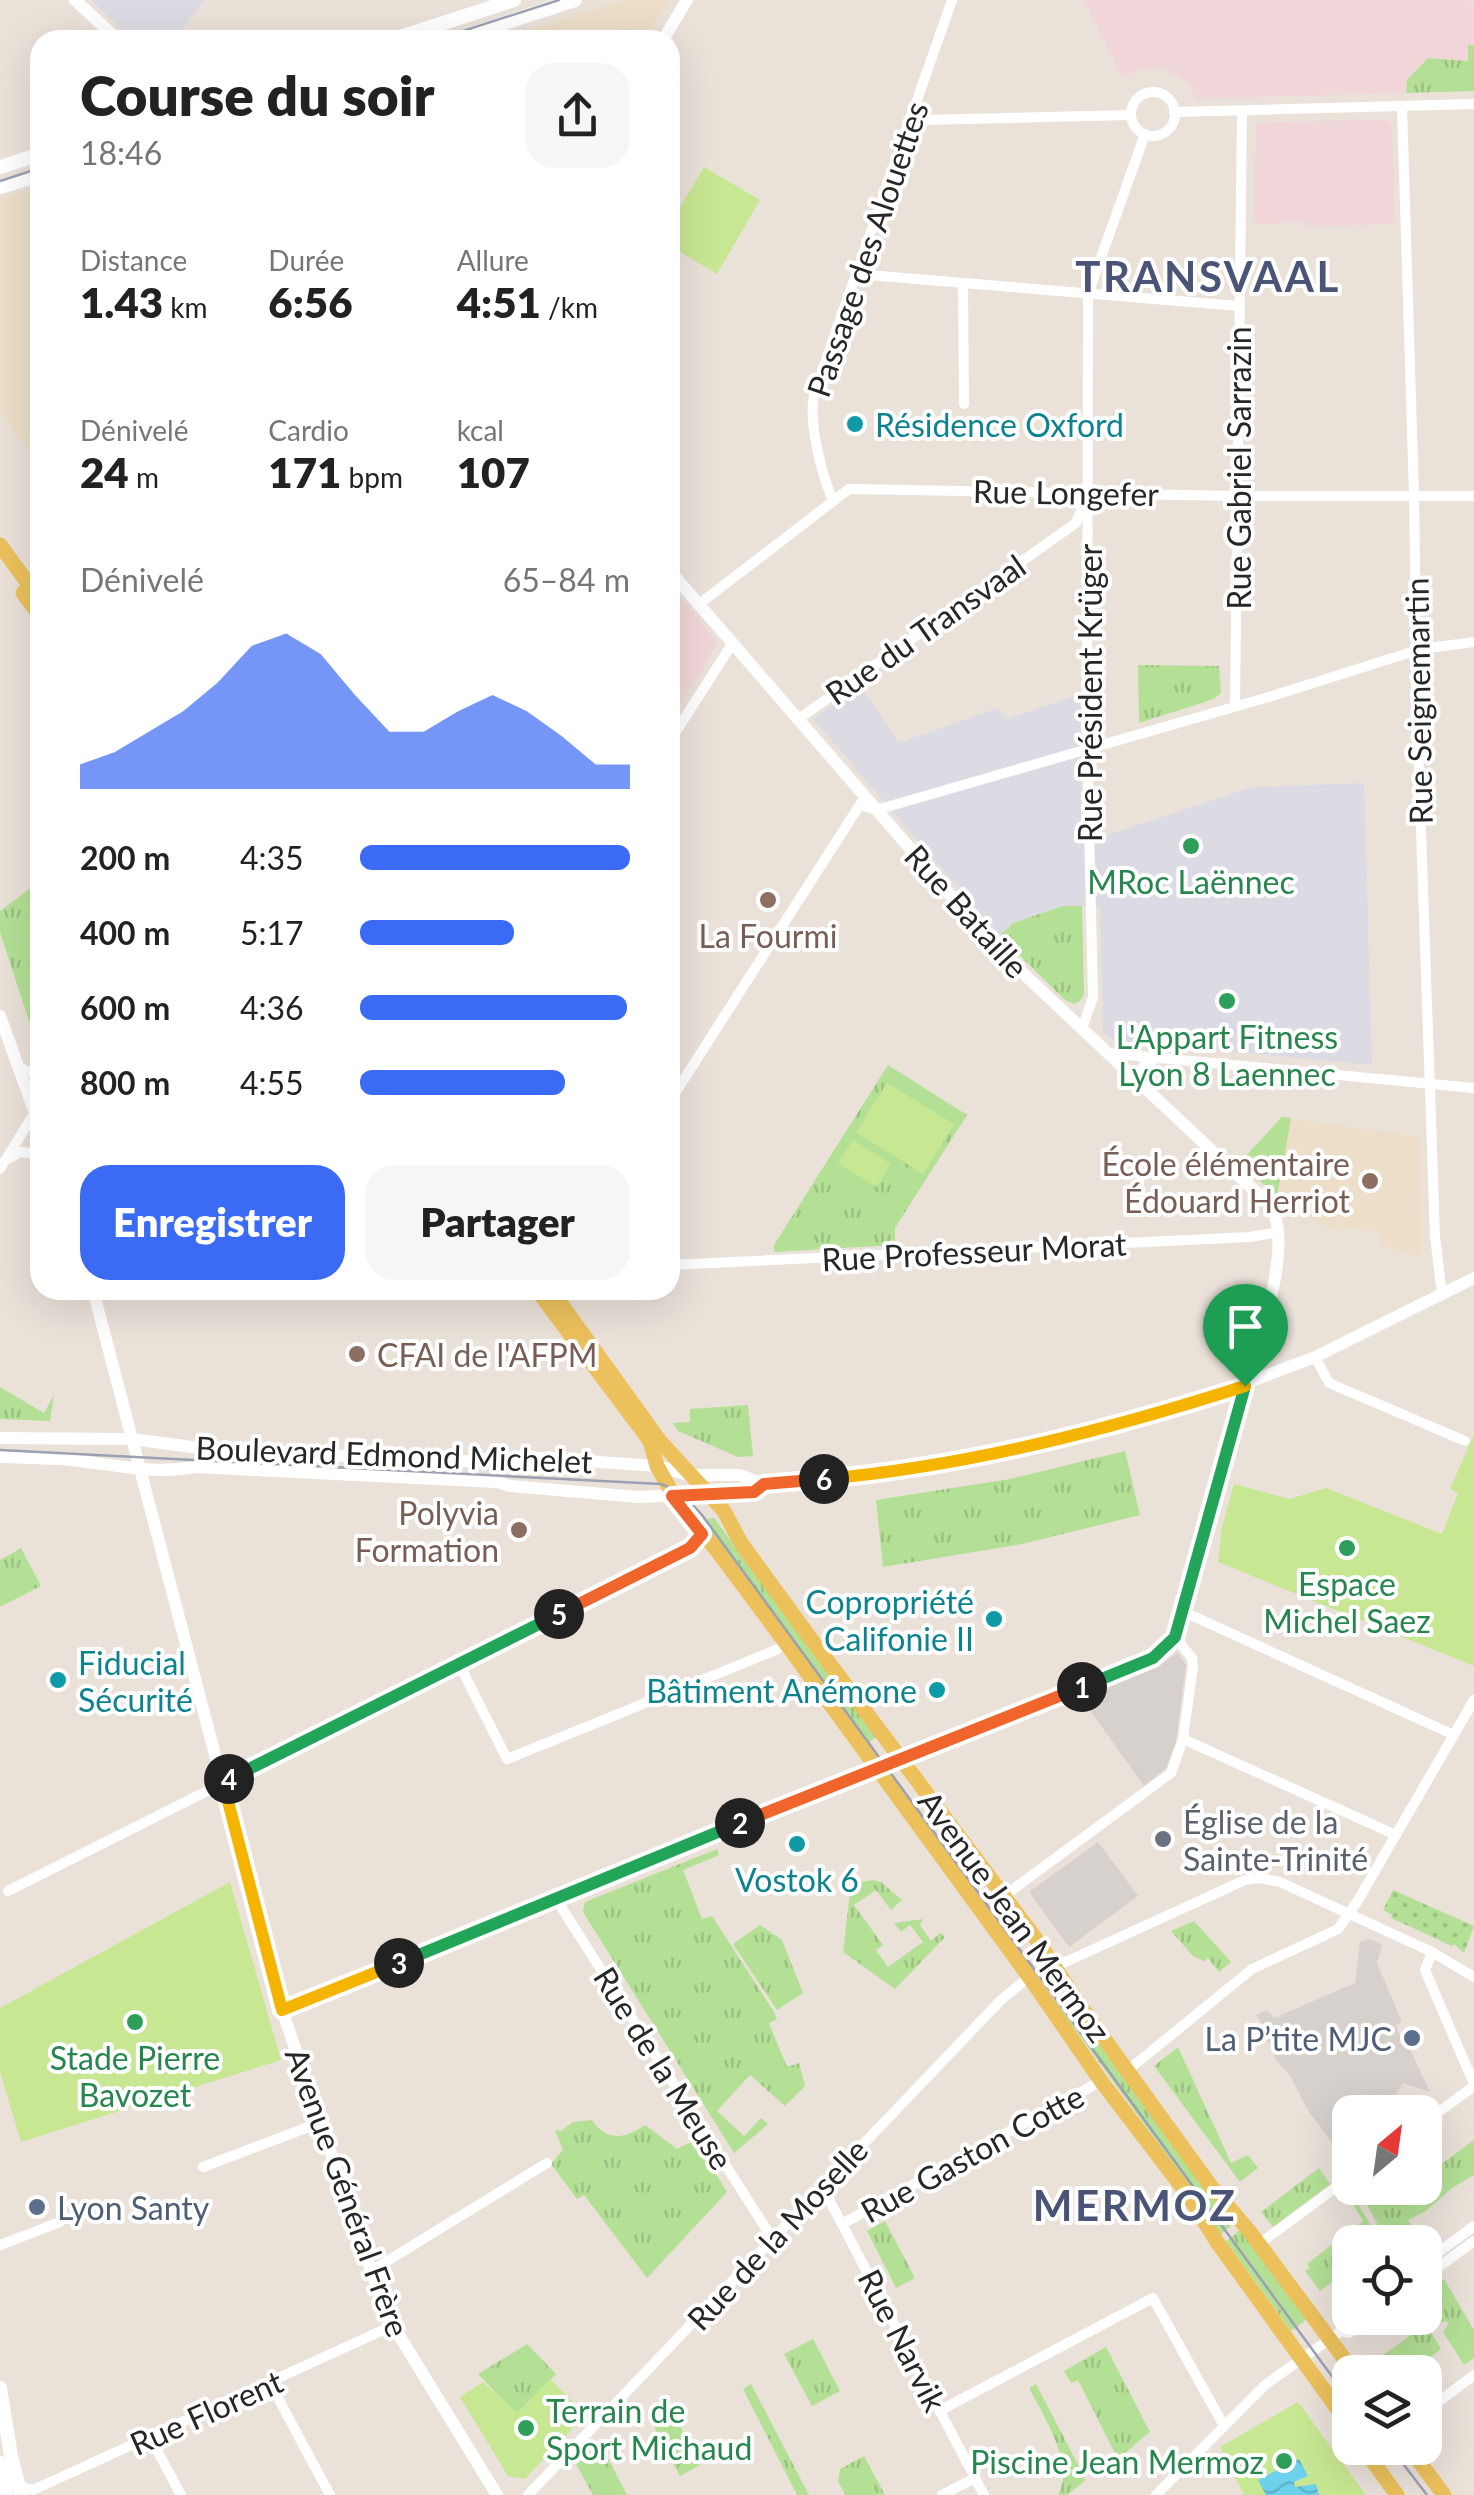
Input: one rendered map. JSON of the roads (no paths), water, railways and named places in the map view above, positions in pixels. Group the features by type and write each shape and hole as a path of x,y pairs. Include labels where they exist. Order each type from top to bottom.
{"main road":[{"path":"422,30 514,0"},
{"path":"483,30 574,0"},
{"path":"0,167 30,157"},
{"path":"0,187 30,177"},
{"path":"0,545 30,586"},
{"path":"0,562 30,602"},
{"name":"Avenue Jean Mermoz","path":"544,1300 650,1441 656,1466 672,1496 785,1642 1101,2081 1188,2195 1332,2401"},
{"name":"Avenue Jean Mermoz","path":"558,1300 659,1440 710,1494 811,1639 1056,1966 1079,2004 1210,2185 1332,2331"},
{"name":"Avenue Jean Mermoz","path":"1335,2335 1345,2355"},
{"path":"0,2388 10,2488"},
{"path":"0,2464 10,2488"},
{"path":"1375,2465 1397,2495"},
{"path":"1422,2465 1444,2495"}],"street":[{"path":"75,0 107,30"},
{"path":"669,30 686,0"},
{"name":"Passage des Alouettes","path":"833,501 825,482 812,403 952,0"},
{"path":"1149,92 1169,100 1174,112 1166,132 1159,135 1144,134 1135,126 1131,114 1137,99 1149,92"},
{"path":"1174,112 1474,104"},
{"name":"Rue Seignemartin","path":"1402,107 1429,1084 1436,1254 1442,1295"},
{"name":"Rue Gabriel Sarrazin","path":"1235,706 1242,110"},
{"path":"910,117 922,120 1131,114"},
{"name":"Rue Président Krüger","path":"1082,1029 1094,996 1087,748 1088,294 1144,134"},
{"path":"856,274 1238,306"},
{"path":"963,284 964,404"},
{"name":"Rue Longefer","path":"698,605 850,489 1474,496"},
{"name":"Rue du Transvaal","path":"797,720 1076,523 1087,492"},
{"name":"Rue Bataille","path":"680,583 862,800 876,810 997,950 1270,1205 1278,1232"},
{"path":"876,810 1421,649 1474,642"},
{"path":"680,726 732,644"},
{"path":"680,1085 862,800"},
{"path":"0,1016 30,1093"},
{"path":"1105,1052 1474,1088"},
{"path":"1136,1082 1146,1063 1158,1058"},
{"path":"17,1066 30,1076"},
{"path":"0,1170 30,1120"},
{"path":"0,1170 13,1154 30,1154"},
{"path":"282,2010 1153,1658 1175,1637 1184,1612 1280,1250 1278,1232"},
{"name":"Rue Professeur Morat","path":"680,1266 1250,1237 1278,1232"},
{"path":"764,1484 936,1464 1003,1451 1245,1386 1315,1357 1474,1278"},
{"name":"Avenue Général Frère","path":"95,1300 282,2010 319,2122 392,2326 497,2495"},
{"path":"1315,1357 1329,1382 1465,1441"},
{"name":"Boulevard Edmond Michelet","path":"0,1438 132,1439 318,1456 500,1462 526,1457 656,1466 689,1474 740,1475 764,1484"},
{"name":"Boulevard Edmond Michelet","path":"0,1457 73,1460 168,1472 194,1467 497,1482 525,1488 638,1497 754,1492 764,1484"},
{"path":"8,1891 690,1548 702,1534"},
{"path":"1184,1612 1454,1735"},
{"path":"1004,1896 1164,1779 1176,1764 1193,1666 1192,1658 1175,1637"},
{"path":"459,1664 507,1759 776,1650 785,1642"},
{"path":"1127,2070 1252,1970 1338,1929 1474,1700"},
{"path":"1183,1739 1396,1835"},
{"name":"Rue de la Moselle","path":"528,2495 1001,2000 1030,1978 1252,1878 1280,1882 1432,1952 1474,1977"},
{"name":"Rue de la Meuse","path":"556,1899 772,2238"},
{"path":"1432,1952 1424,1970 1474,2085 1442,2109"},
{"name":"Rue Gaston Cotte","path":"842,2224 1101,2081"},
{"path":"203,2167 319,2122"},
{"path":"372,2271 547,2163"},
{"name":"Rue Narvik","path":"822,2186 984,2495"},
{"path":"1259,2244 1332,2190"},
{"path":"0,2245 60,2222"},
{"path":"1442,2250 1474,2226"},
{"path":"1442,2265 1474,2242"},
{"path":"940,2411 1154,2298 1224,2426"},
{"name":"Rue Florent","path":"10,2488 33,2490 392,2326"},
{"path":"1156,2495 1266,2385 1335,2335"},
{"path":"1442,2399 1474,2375"},
{"path":"270,2382 330,2495"},
{"path":"150,2437 181,2495"},
{"path":"942,2495 975,2478"}],"water":[{"path":"1299,2459 1308,2476 1294,2482 1295,2487 1316,2484 1319,2495 1266,2495 1258,2480"}],"tram line":[{"path":"466,30 559,0"},
{"path":"0,181 30,171"},
{"path":"0,1450 661,1484 682,1493 702,1515 1332,2376"},
{"path":"1404,2465 1427,2495"}],"place":[{"name":"Résidence Oxford","path":"855,424"},
{"name":"MRoc Laënnec","path":"1191,846"},
{"name":"La Fourmi","path":"768,900"},
{"name":"L'Appart Fitness Lyon 8 Laennec","path":"1227,1001"},
{"name":"École élémentaire Édouard Herriot","path":"1370,1181"},
{"name":"CFAI de l'AFPM","path":"357,1354"},
{"name":"Polyvia Formation","path":"519,1530"},
{"name":"Espace Michel Saez","path":"1347,1548"},
{"name":"Copropriété Califonie II","path":"994,1619"},
{"name":"Fiducial Sécurité","path":"58,1680"},
{"name":"Bâtiment Anémone","path":"937,1690"},
{"name":"Église de la Sainte-Trinité","path":"1163,1839"},
{"name":"Vostok 6","path":"797,1844"},
{"name":"Stade Pierre Bavozet","path":"135,2022"},
{"name":"La P’tite MJC","path":"1412,2038"},
{"name":"Lyon Santy","path":"37,2207"},
{"name":"Terrain de Sport Michaud","path":"526,2428"},
{"name":"Piscine Jean Mermoz","path":"1284,2461"}],"district":[{"name":"TRANSVAAL","path":"1208,276"},
{"name":"MERMOZ","path":"1135,2205"}]}
